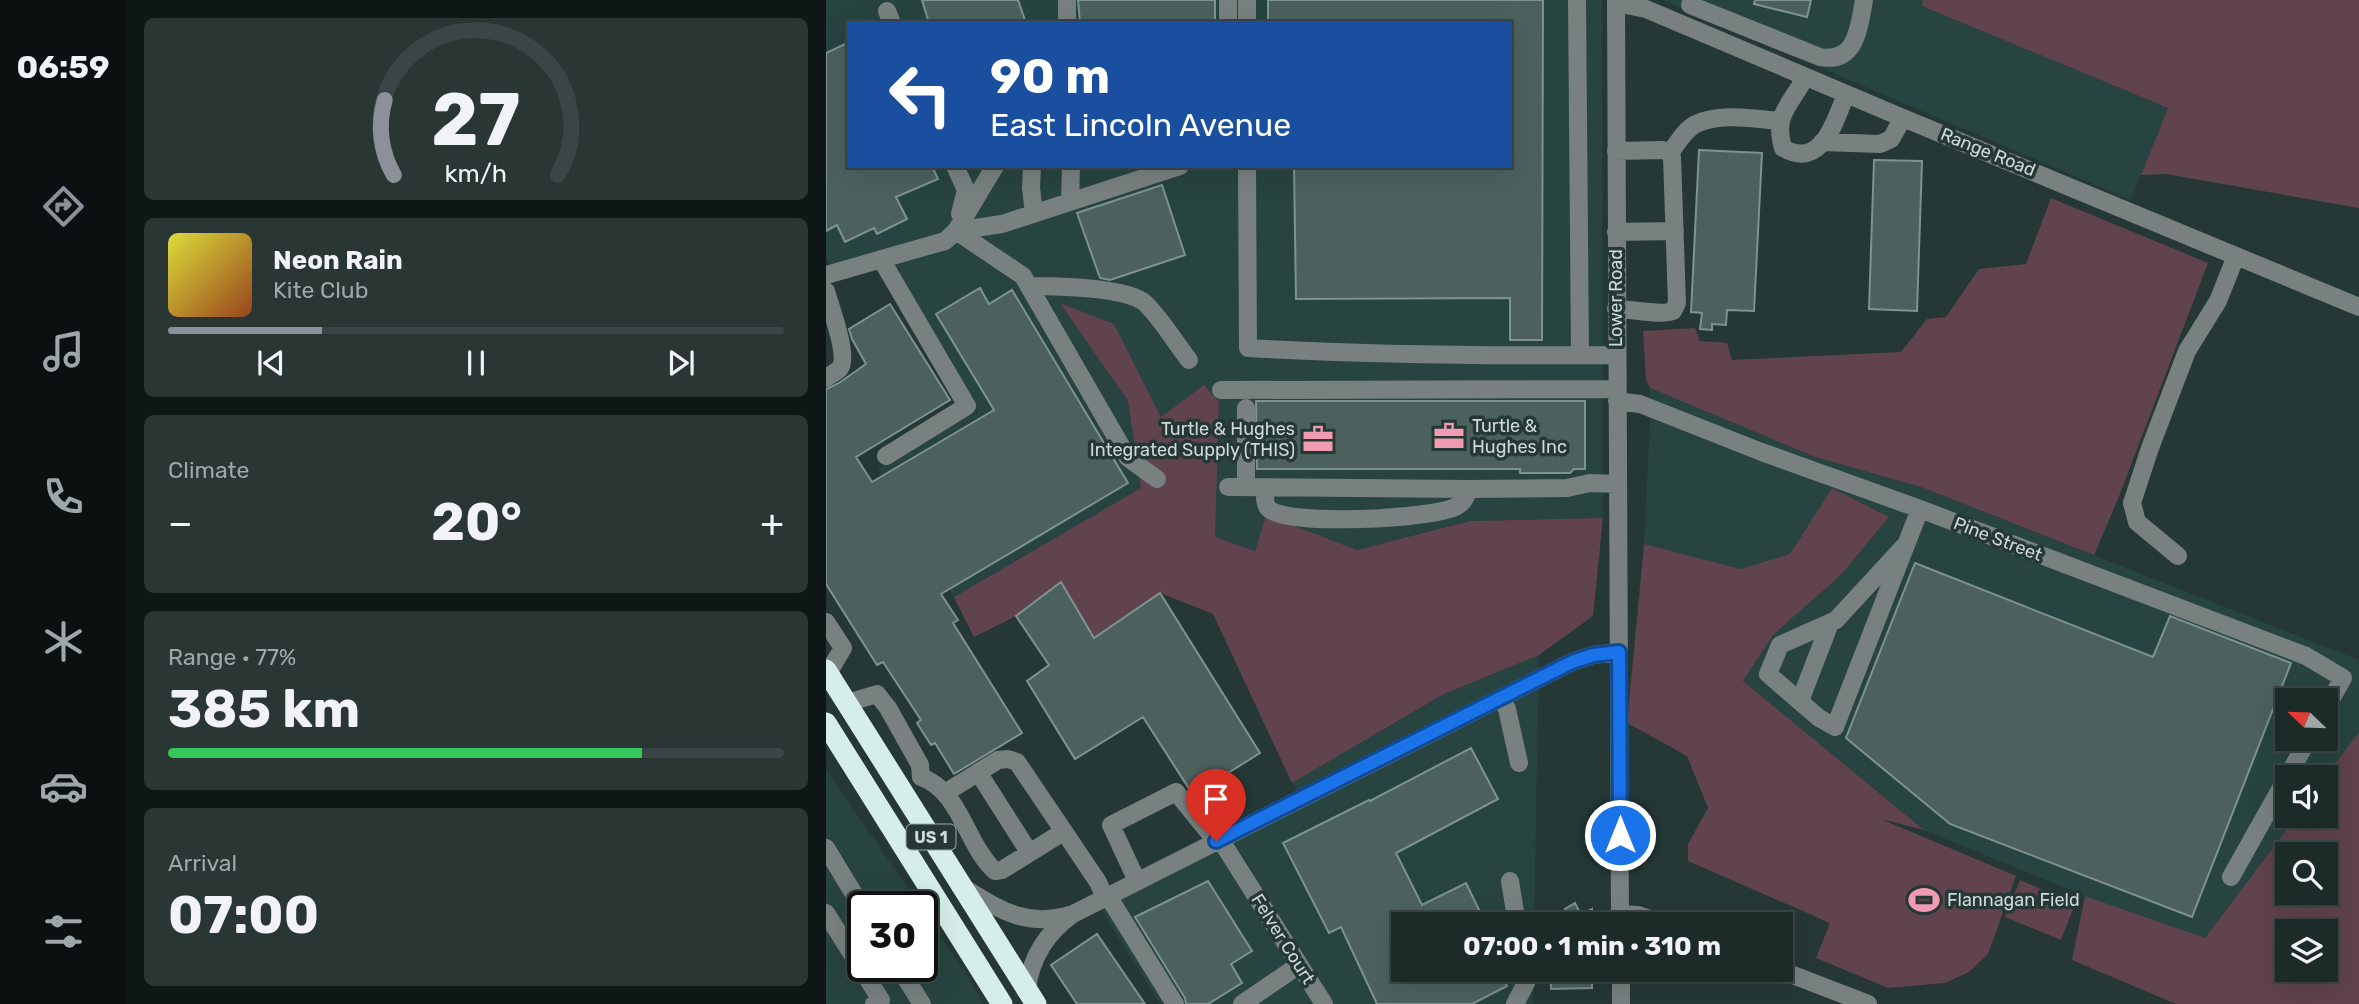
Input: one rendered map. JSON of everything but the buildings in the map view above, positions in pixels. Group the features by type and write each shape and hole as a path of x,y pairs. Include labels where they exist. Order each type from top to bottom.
{"highway":[{"name":"US 1","path":"827,671 1032,997"},
{"name":"US 1","path":"826,723 1002,1004"}],"street":[{"path":"1067,0 1067,21"},
{"path":"1228,0 1228,21"},
{"path":"1247,0 1247,21"},
{"path":"1577,0 1580,355"},
{"path":"1690,5 1831,59 1849,50 1857,36 1864,0"},
{"name":"Range Road","path":"1616,2 1638,6 2359,307"},
{"name":"Lower Road","path":"1616,2 1620,912"},
{"path":"1805,77 1780,121 1783,148 1791,153 1804,154 1816,149 1829,135 1846,94"},
{"path":"1670,153 1695,124 1725,117 1780,121"},
{"path":"1822,142 1880,144 1891,139 1903,118"},
{"path":"1616,151 1663,150 1672,157 1677,303 1673,311 1666,314 1616,309"},
{"path":"956,231 966,190 957,168"},
{"path":"826,275 945,240 956,231 994,168"},
{"path":"1032,168 1034,213"},
{"path":"1070,202 1071,168"},
{"path":"956,231 1002,223 1174,168"},
{"path":"1247,168 1248,348 1451,356 1617,355"},
{"path":"956,231 1023,276 1128,458 1157,479"},
{"path":"1616,232 1675,231"},
{"path":"2178,556 2137,522 2132,503 2187,351 2218,301 2236,256"},
{"path":"881,259 967,406 886,456"},
{"path":"1029,286 1074,286 1119,294 1144,302 1189,360"},
{"path":"826,291 843,360 840,369 826,378"},
{"name":"Pine Street","path":"1221,390 1617,395 2306,656 2343,678 2337,688"},
{"path":"1246,408 1237,487 1468,489 1567,488 1590,483 1617,484"},
{"path":"1265,487 1266,505 1271,511 1308,519 1376,519 1442,512 1463,502 1468,489"},
{"path":"1357,487 1358,519"},
{"path":"1907,543 1830,624 1784,641 1777,649 1768,674 1819,718 1835,727 1907,543 1920,509"},
{"path":"826,622 843,648 827,671"},
{"path":"1800,701 1830,624"},
{"path":"962,887 1012,915 1040,920 1073,914 1572,662 1593,655 1619,652"},
{"path":"847,703 877,694 888,708 920,765 921,777"},
{"path":"1501,698 1507,709 1520,763"},
{"path":"2231,877 2302,751"},
{"path":"945,793 998,760 1017,762 1098,882 1175,1004"},
{"path":"978,772 1029,852"},
{"path":"902,792 921,777"},
{"path":"921,777 930,780 945,793 995,871 1002,870 1063,832"},
{"name":"Felver Court","path":"1137,881 1111,825 1176,792 1218,840 1324,1004"},
{"path":"826,848 852,891"},
{"path":"1510,881 1515,912"},
{"path":"826,913 877,1002 909,985"},
{"path":"1032,997 1030,969 1041,946 1056,928 1073,914"},
{"path":"1242,1004 1299,965"},
{"path":"1793,975 1868,1004"},
{"path":"907,982 922,1004"},
{"path":"1515,1004 1526,982"},
{"path":"1621,982 1621,1004"}],"shaded area":[{"path":"826,0 1602,0 1603,518 1470,521 1357,550 1266,515 1255,551 1214,537 1219,402 1204,386 1161,417 1114,324 1061,304 1128,401 1141,488 954,597 878,469 978,411 885,258 833,270 826,257"},
{"path":"1662,0 1923,0 1922,6 2168,108 2131,200"},
{"path":"1923,0 2359,0 2359,208 2166,174 2141,175 2168,108 1922,6"},
{"path":"2051,198 2208,263 2094,555 1921,487 1815,457 1650,388 1646,380 1643,331 1695,328 1700,341 1727,343 1732,360 1901,352 1927,319 1946,317 1979,269 2026,264"},
{"path":"1060,303 1114,324 1161,417 1204,385 1219,402 1215,537 1255,551 1266,515 1357,550 1470,521 1603,518 1593,616 1539,655 1442,695 1292,783 1213,614 1160,593 1094,638 1061,583 1016,616 974,637 954,597 1141,488 1128,401"},
{"path":"1650,388 1815,457 1921,487 2359,660 2359,732 2334,765 2275,765 2275,828 2288,828 2205,939 2085,896 1924,830 1743,681 1773,635 1841,575 1889,517 1832,488 1790,554 1741,569 1644,544"},
{"path":"1832,488 1889,517 1841,575 1773,635 1743,681 1924,830 1881,819 2016,876 1988,954 1969,972 1945,983 1888,988 1816,958 1830,923 1688,861 1688,844 1708,808 1687,756 1627,723 1644,544 1741,569 1790,554"},
{"path":"1539,655 1534,912 1391,912 1391,982 1533,982 1533,1004 1160,1004 1093,897 1300,796 1292,783 1442,695"},
{"path":"2359,732 2359,1004 2176,1004 2072,960 2085,896 2205,938 2275,845 2275,905 2338,905 2338,842 2277,842 2288,828 2338,828 2338,765 2334,765"},
{"path":"826,769 910,891 847,891 847,982 938,982 938,933 969,978 983,1004 826,1004"},
{"path":"2020,880 2075,904 2061,940 2005,917"}],"place":[{"name":"Turtle & Hughes Inc","path":"1449,436"},
{"name":"Turtle & Hughes Integrated Supply (THIS)","path":"1318,439"},
{"name":"Flannagan Field","path":"1924,900"}],"route":[{"path":"1216,841 1572,662 1593,655 1619,652 1620,835"}]}
